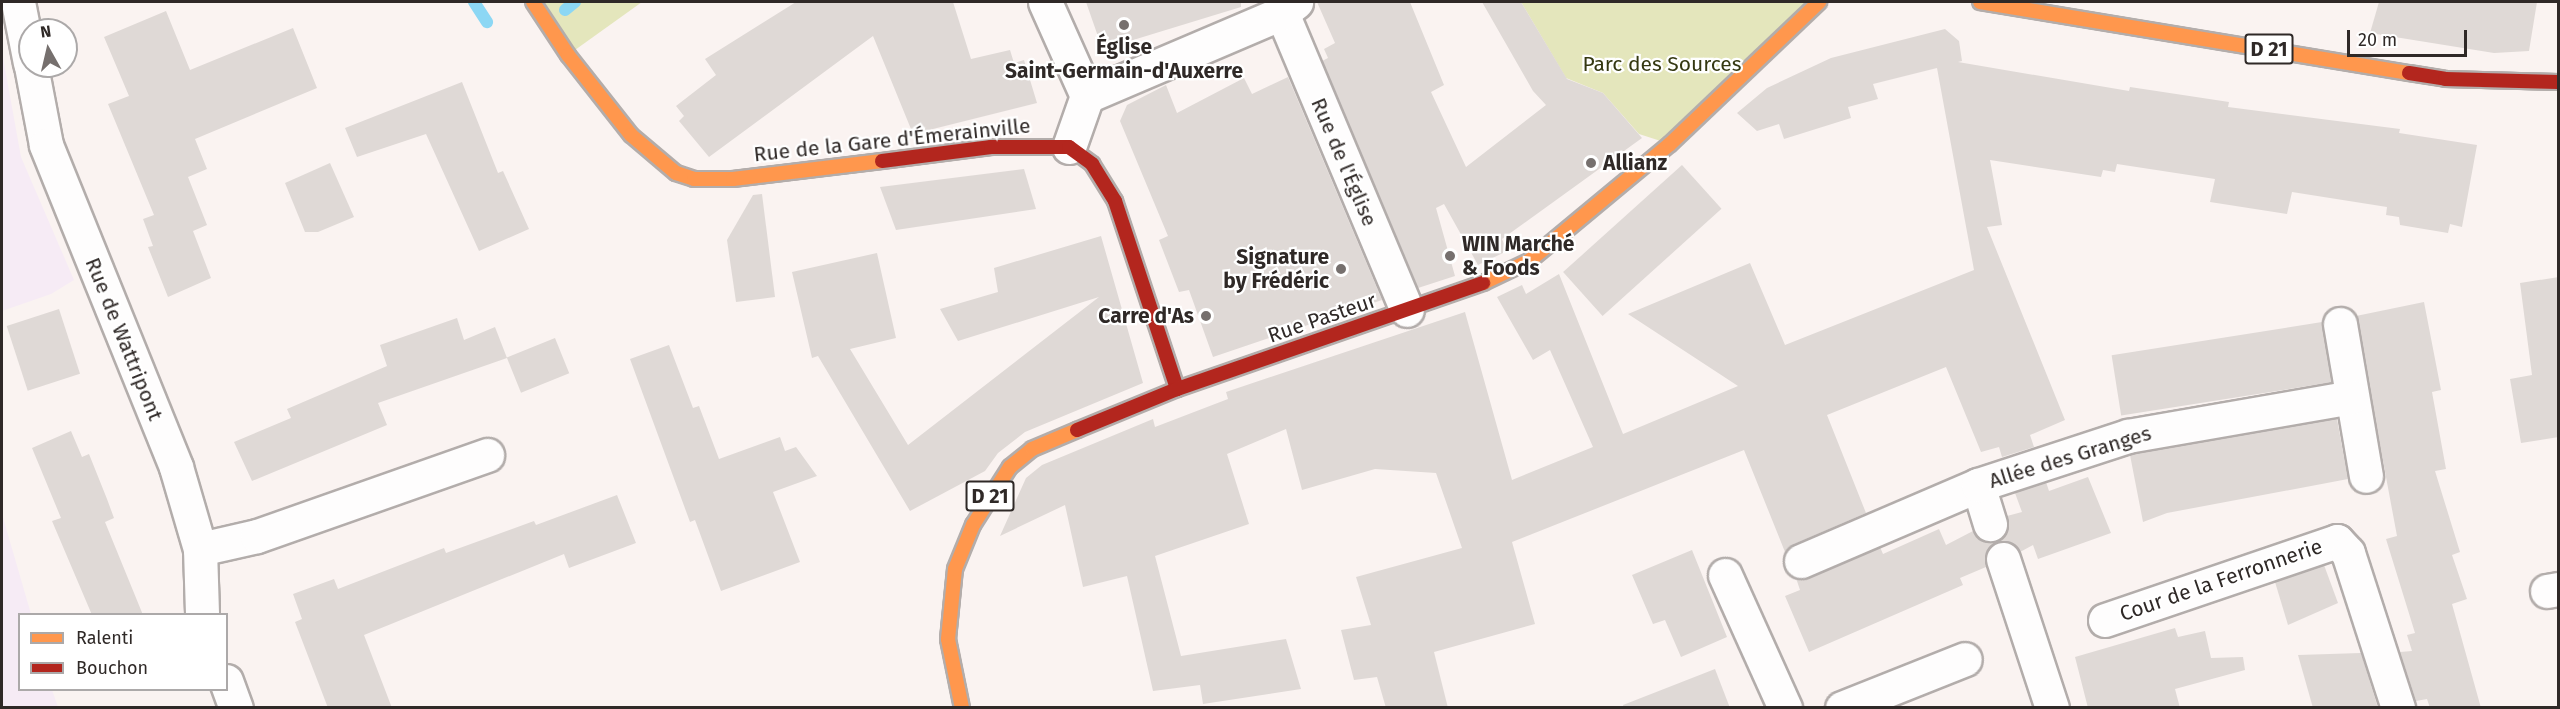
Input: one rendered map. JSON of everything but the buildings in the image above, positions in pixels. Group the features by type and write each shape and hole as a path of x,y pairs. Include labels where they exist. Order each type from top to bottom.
{"main road":[{"name":"Rue de la Gare d'Émerainville","path":"533,2 631,135 676,173 694,179 733,179 991,147 1069,147"},
{"name":"Rue Pasteur","path":"962,708 948,639 948,605 955,569 991,496 1010,467 1032,449 1177,388 1465,292 1529,261 1671,144 1819,2"},
{"name":"D 21","path":"1980,2 2445,79 2503,83 2559,82"},
{"path":"1069,147 1092,164 1115,201 1177,388"}],"street":[{"name":"Rue de Wattripont","path":"18,2 21,18"},
{"path":"1045,2 1087,96 1069,147"},
{"name":"Rue de l'Église","path":"1087,96 1289,7 1407,310"},
{"name":"Rue de Wattripont","path":"33,78 46,145 176,466 200,549 202,613"},
{"path":"2340,324 2366,476"},
{"name":"Allée des Granges","path":"1800,561 1978,485 2128,436 2352,397"},
{"path":"200,549 257,536 487,455"},
{"path":"1978,485 1990,524"},
{"name":"Cour de la Ferronnerie","path":"2105,620 2337,541 2348,553 2398,708"},
{"path":"2003,559 2052,708"},
{"path":"1725,575 1785,708"},
{"path":"1842,708 1877,690 1965,659"},
{"path":"228,686 236,708"}],"shaded area":[{"path":"2,52 21,157 74,280 51,294 2,311"},
{"path":"2,514 31,613 18,613 18,691 52,691 58,707 2,707"}],"green space":[{"path":"534,2 642,2 568,55"},
{"name":"Parc des Sources","path":"1521,2 1819,2 1670,144 1639,134 1603,93 1566,78"}],"waterway":[{"path":"474,2 487,22"},
{"path":"565,10 575,2"}],"traffic: slow":[{"path":"533,2 568,55 631,135 676,173 694,179 733,179 882,161"},
{"path":"1483,283 1529,261 1670,144 1819,2"},
{"path":"1980,2 2409,73"},
{"path":"962,708 948,639 955,569 973,525 1010,467 1032,449 1077,430"}],"traffic: jam":[{"path":"2409,73 2445,79 2558,82"},
{"path":"882,161 991,147 1069,147 1092,164 1115,201 1177,389"},
{"path":"1077,430 1177,389 1483,283"}],"place":[{"name":"Église Saint-Germain-d'Auxerre","path":"1124,25"},
{"name":"Allianz","path":"1591,163"},
{"name":"WIN Marché & Foods","path":"1450,256"},
{"name":"Signature by Frédéric","path":"1341,269"},
{"name":"Carre d'As","path":"1206,316"}]}
